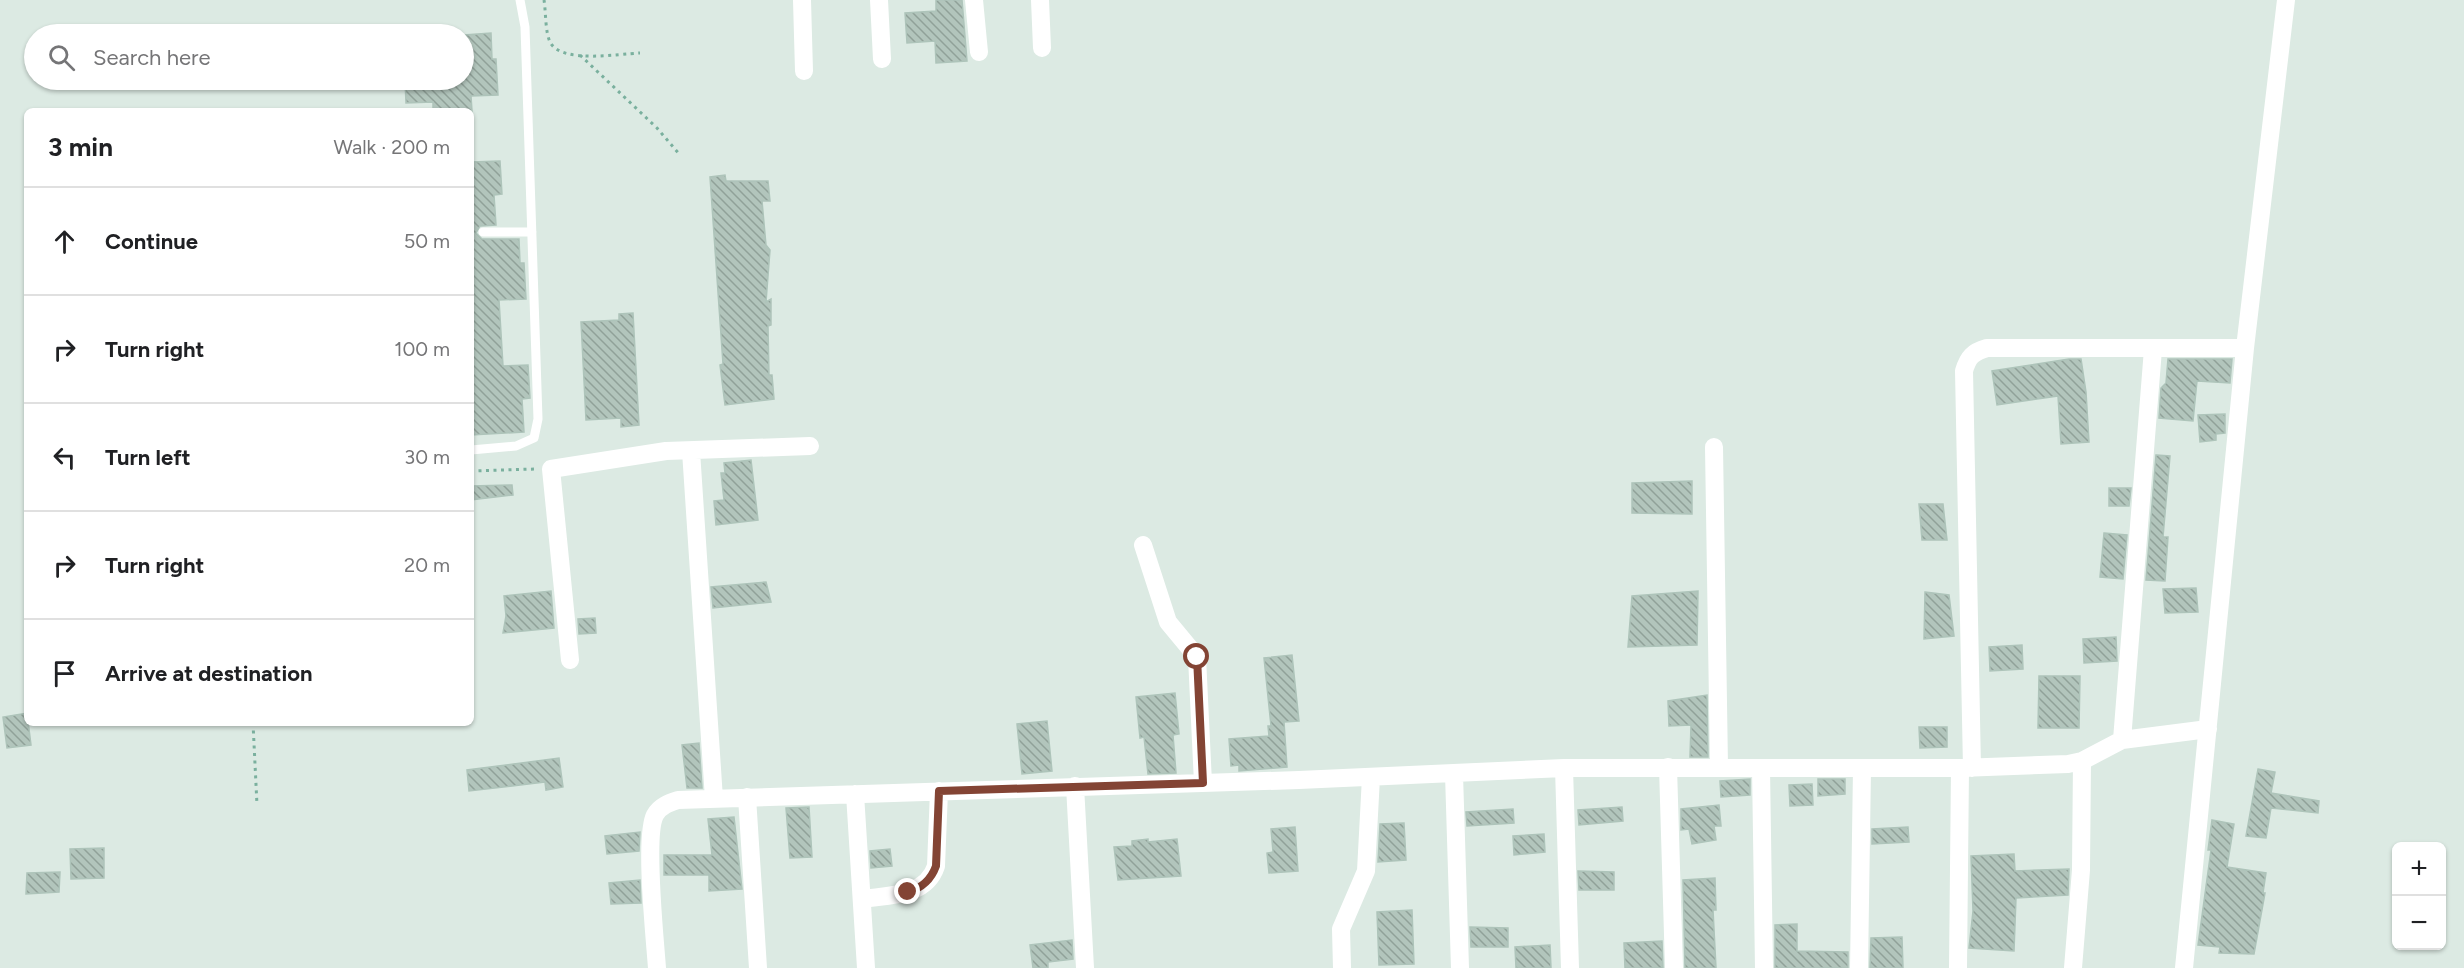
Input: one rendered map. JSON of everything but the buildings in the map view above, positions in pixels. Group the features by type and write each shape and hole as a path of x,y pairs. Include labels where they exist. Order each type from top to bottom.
{"street":[{"path":"802,0 804,70"},
{"path":"879,0 882,59"},
{"path":"974,0 979,52"},
{"path":"1040,0 1042,48"},
{"path":"2184,968 2245,348 2286,0"},
{"path":"1958,968 1966,768 1964,371 1968,358 1976,351 1987,348 2245,348"},
{"path":"2122,740 2153,349"},
{"path":"570,660 551,469 666,451 810,447"},
{"path":"1714,447 1719,767"},
{"path":"691,450 714,799"},
{"path":"1143,545 1168,622 1197,657 1203,783"},
{"path":"657,968 650,834 656,813 664,806 678,800 1371,777 1564,768 1862,769 2068,764 2082,761 2122,740 2208,729"},
{"path":"2073,968 2081,870 2082,761"},
{"path":"1668,767 1674,968"},
{"path":"1564,768 1570,968"},
{"path":"1761,768 1764,968"},
{"path":"1859,968 1862,769"},
{"path":"1454,774 1460,968"},
{"path":"1342,968 1341,929 1366,871 1371,777"},
{"path":"1075,786 1085,968"},
{"path":"862,899 918,889 933,874 936,866 939,791"},
{"path":"855,794 866,968"},
{"path":"747,797 758,968"}],"lane":[{"path":"474,450 516,446 534,438 538,419 525,27 520,0"},
{"path":"483,232 532,232"}],"path":[{"path":"544,0 549,40 556,51 568,55 640,53"},
{"path":"580,55 657,128 680,155"},
{"path":"474,471 551,469"},
{"path":"253,726 257,806"}],"route":[{"path":"908,892 926,883 936,866 939,791 1203,783 1197,657"}]}
